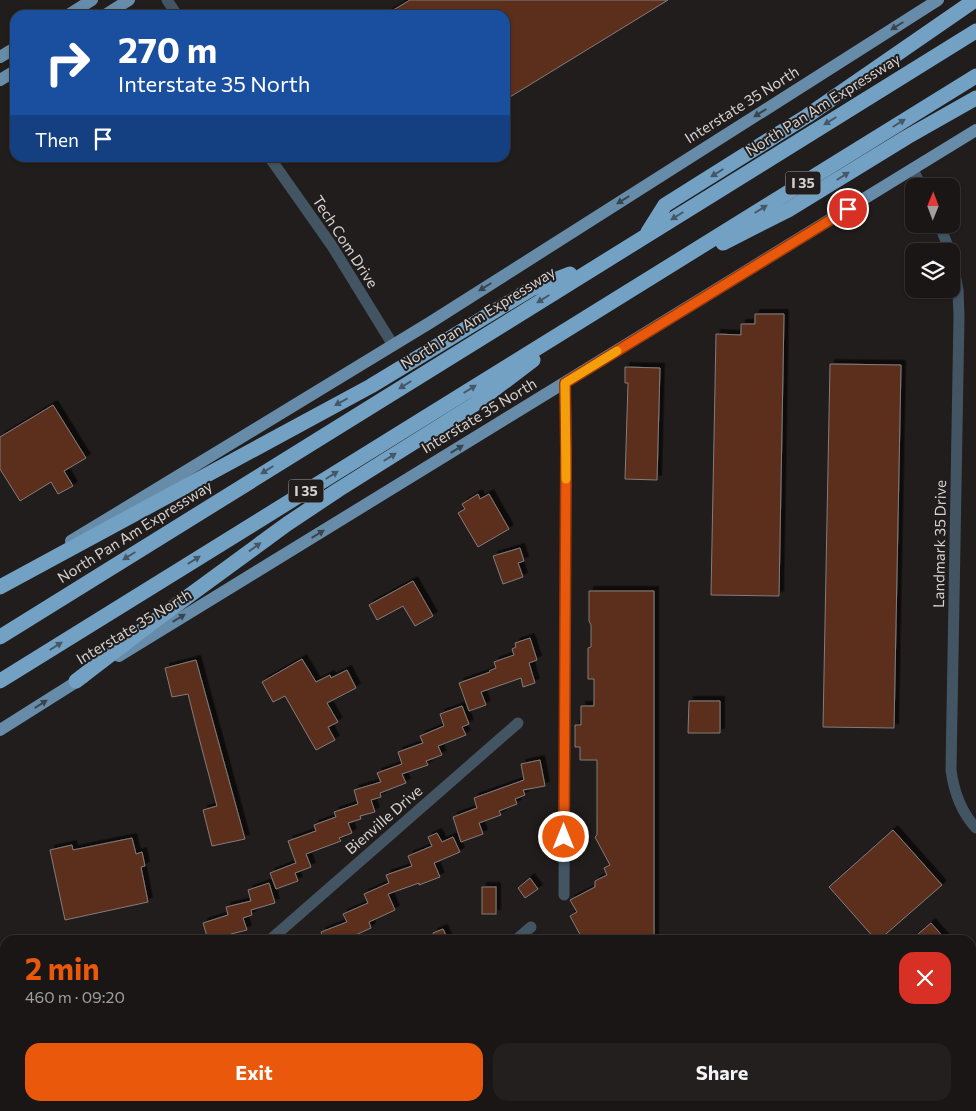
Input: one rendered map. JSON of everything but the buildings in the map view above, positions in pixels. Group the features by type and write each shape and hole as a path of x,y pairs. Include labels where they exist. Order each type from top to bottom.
{"highway":[{"path":"647,234 666,205 808,116 975,0"},
{"name":"North Pan Am Expressway","path":"0,637 976,31"},
{"name":"I 35","path":"0,681 976,76"},
{"path":"630,290 788,210 907,136 976,98"},
{"path":"0,586 371,386 530,288 599,264"},
{"path":"76,682 149,625 287,524 475,404 612,301"}],"main road":[{"path":"76,10 92,0"},
{"path":"113,10 129,0"},
{"name":"Interstate 35 North","path":"0,586 393,344 938,0"},
{"name":"Interstate 35 North","path":"0,730 976,130"}],"street":[{"name":"Tech Com Drive","path":"273,162 332,246 393,344"},
{"path":"913,169 917,178"},
{"name":"Landmark 35 Drive","path":"958,298 951,770 959,802 969,821 976,828"},
{"path":"564,895 565,383"},
{"name":"Bienville Drive","path":"276,935 518,723"},
{"path":"522,935 531,927"}],"slow traffic":[{"path":"566,479 565,383 617,351"}],"route":[{"path":"564,837 565,383 848,209"}]}
